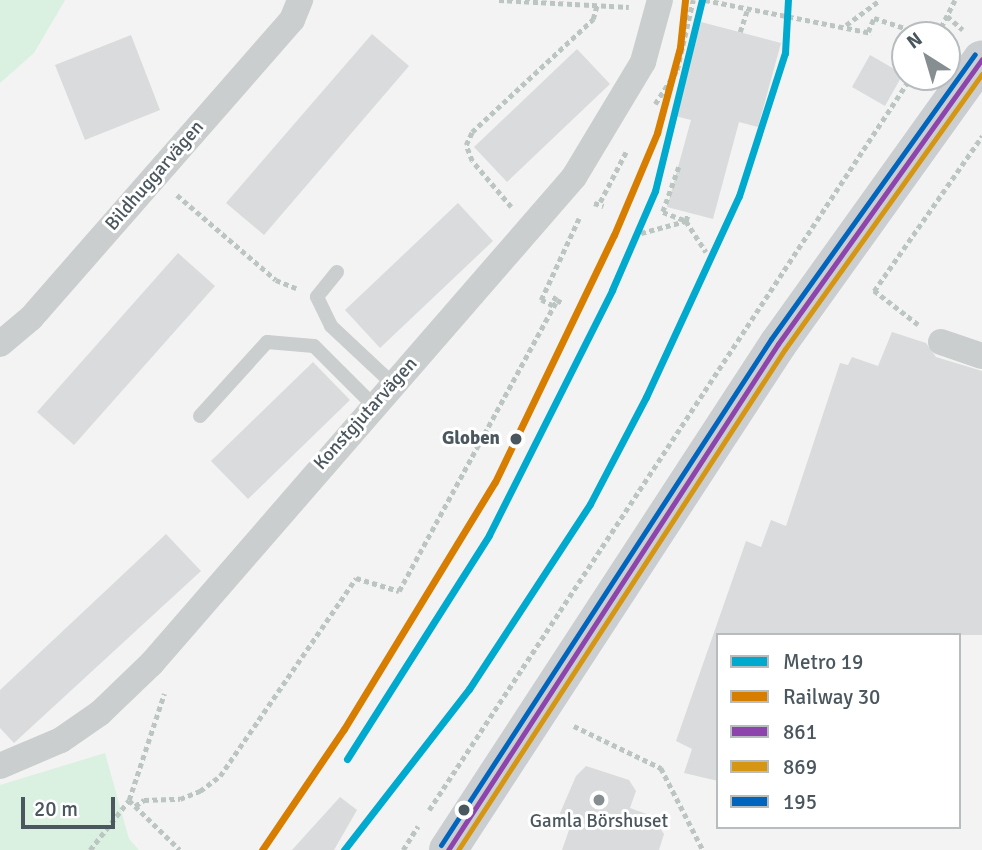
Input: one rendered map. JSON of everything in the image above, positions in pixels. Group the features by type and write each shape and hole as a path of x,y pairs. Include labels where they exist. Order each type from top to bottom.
{"main road":[{"path":"448,850 778,344 982,59"}],"street":[{"name":"Bildhuggarvägen","path":"0,344 31,318 292,20 299,0"},
{"name":"Konstgjutarvägen","path":"0,766 61,740 100,713 152,663 573,177 643,62 649,3"},
{"path":"941,342 982,356"}],"lane":[{"path":"337,272 317,297 331,326 394,385"},
{"path":"200,416 267,342 314,346 375,407"}],"path":[{"path":"499,0 597,5 649,3"},
{"path":"705,0 747,11 846,26 870,33 874,18 891,24"},
{"path":"846,26 880,0"},
{"path":"944,21 955,0"},
{"path":"531,225 497,194 466,145 472,132 593,19 597,5"},
{"path":"740,32 747,11"},
{"path":"941,342 874,291 982,136"},
{"path":"680,167 663,212 686,221 705,252"},
{"path":"155,176 276,280 317,297"},
{"path":"554,306 541,300 590,193 602,198"},
{"path":"594,203 604,206"},
{"path":"686,221 688,212"},
{"path":"641,233 686,221"},
{"path":"135,806 144,800 180,799 200,791 220,776 356,578 399,591 554,306 554,298 564,303"},
{"path":"90,850 129,800 166,682 152,663"},
{"path":"574,726 661,768 703,850"},
{"path":"129,800 178,849"}],"green space":[{"path":"0,0 65,0 34,53 0,83"},
{"path":"105,753 129,839 139,850 0,850 0,785"}],"building":[{"path":"701,22 781,43 758,127 739,122 713,219 667,207 691,120 675,116"},
{"path":"372,34 409,66 264,235 226,203"},
{"path":"131,35 160,110 85,140 55,65"},
{"path":"577,49 610,84 507,182 474,147"},
{"path":"870,55 891,67 891,91 893,91 885,106 852,87"},
{"path":"458,203 493,241 380,348 345,310"},
{"path":"178,253 215,286 74,445 37,412"},
{"path":"892,332 926,343 936,357 982,371 982,635 716,633 716,781 684,773 692,749 676,741 746,541 761,547 771,520 786,526 840,363 848,365 852,357 878,366"},
{"path":"313,362 350,400 248,499 211,461"},
{"path":"166,534 201,571 14,743 0,728 0,690"},
{"name":"Gamla Börshuset","path":"586,766 629,780 636,791 630,808 652,816 664,834 659,850 562,850 569,830 560,813 576,776"},
{"path":"340,797 357,810 334,850 292,850"}],"metro line":[{"name":"19","path":"347,759 489,535 612,290 655,191 702,0"},
{"name":"19","path":"344,850 469,689 590,504 646,397 739,196 785,53 788,0"}],"rail line":[{"name":"30","path":"262,850 344,729 495,482 614,235 657,133 680,47 685,0"}],"transit line":[{"name":"195","path":"441,845 771,339 975,54"},
{"name":"861","path":"448,850 778,344 982,59"},
{"name":"869","path":"458,850 785,349 982,74"}],"place":[{"name":"Globen","path":"516,439"},
{"name":"Gamla Börshuset","path":"599,800"}]}
